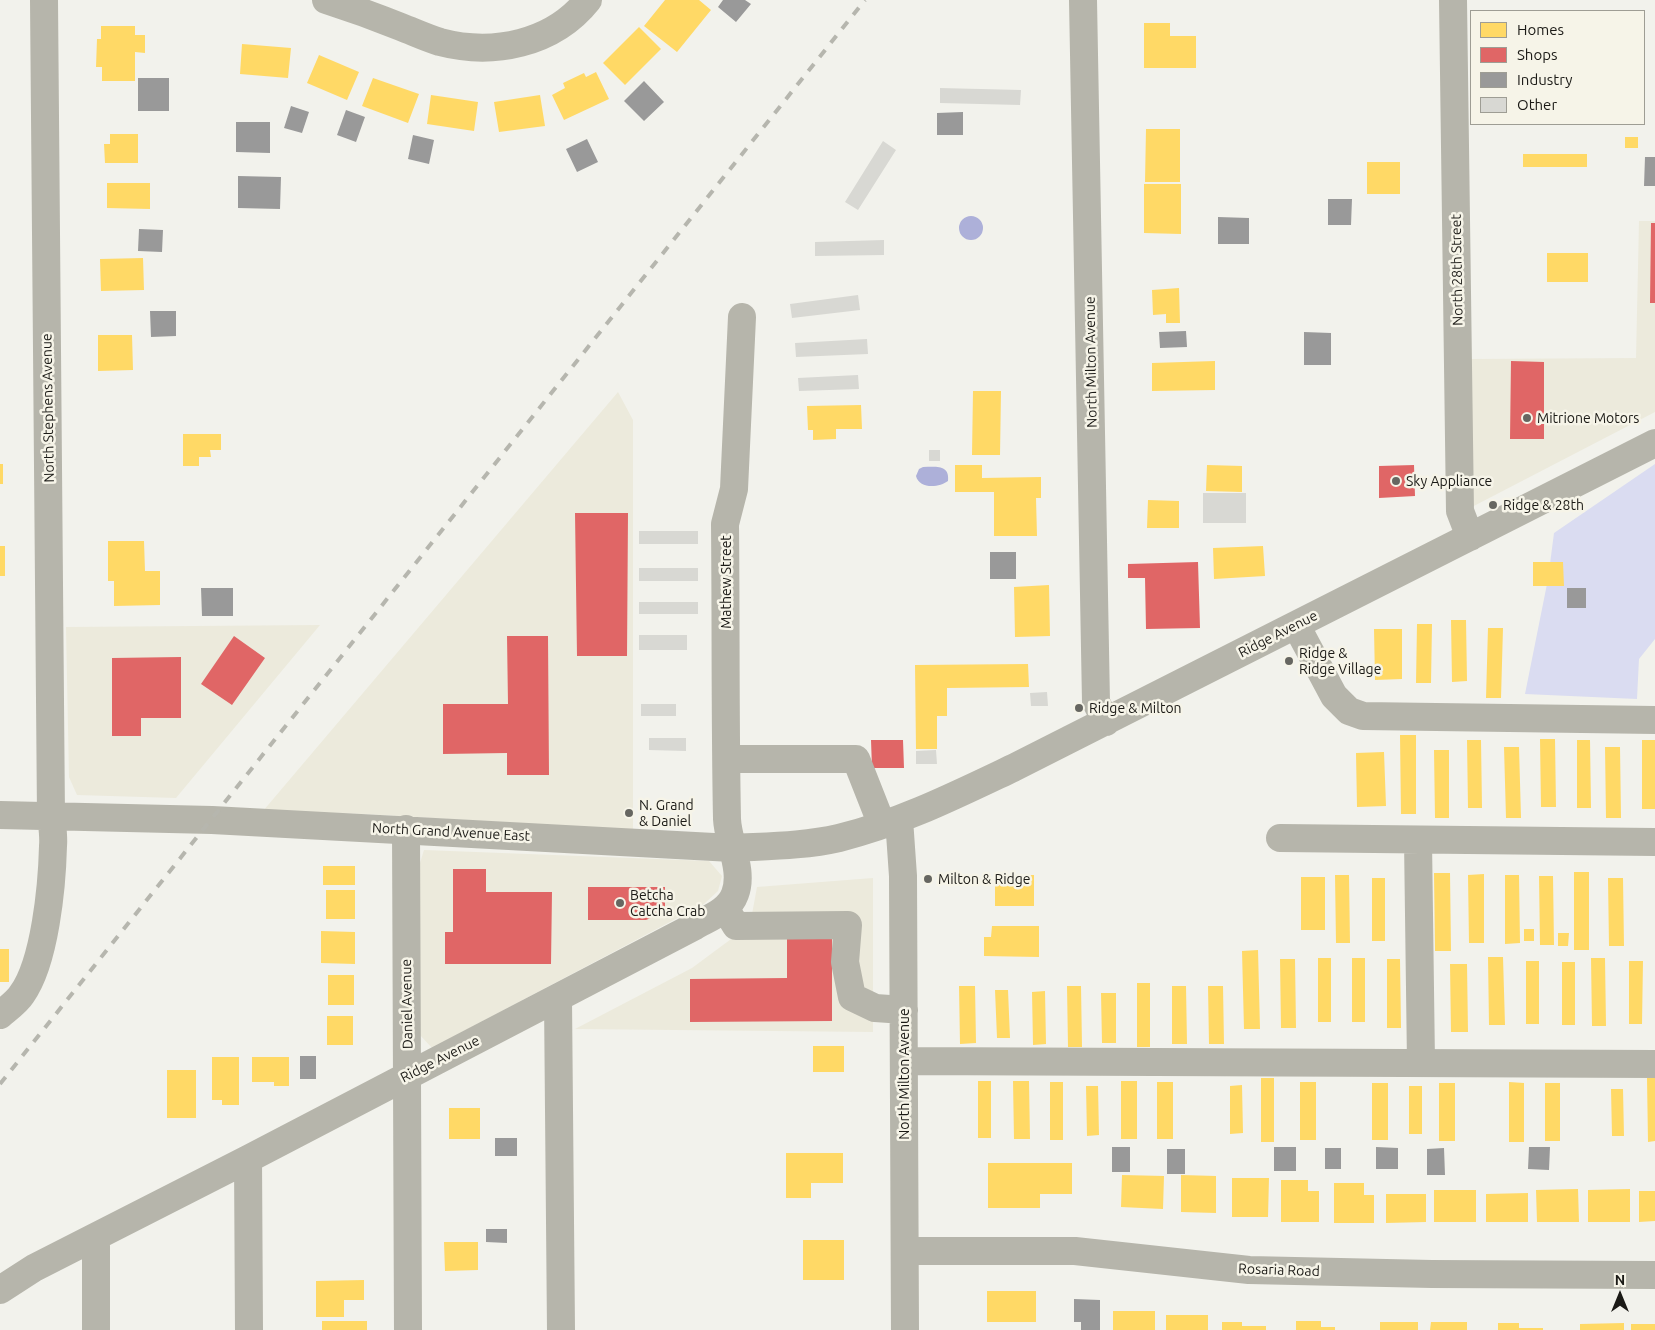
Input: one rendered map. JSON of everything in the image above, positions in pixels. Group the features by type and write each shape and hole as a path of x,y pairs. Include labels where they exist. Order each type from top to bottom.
{"street":[{"name":"North Stephens Avenue","path":"0,1015 22,995 34,973 42,947 50,892 54,844 51,815 44,0"},
{"path":"326,0 440,42 500,47 528,42 555,30 577,14 588,0"},
{"name":"North Milton Avenue","path":"1084,0 1096,702 1106,722"},
{"name":"North 28th Street","path":"1453,0 1460,511 1470,537"},
{"name":"Mathew Street","path":"732,848 727,822 725,524 734,489 742,317"},
{"name":"Ridge Avenue","path":"890,822 921,811 1106,722 1655,443"},
{"path":"1296,625 1334,696 1349,711 1363,716 1655,720"},
{"name":"North Milton Avenue","path":"727,759 856,759 890,822 903,876 905,1330"},
{"name":"North Grand Avenue East","path":"0,815 212,820 732,848 810,843 839,838 890,822"},
{"name":"Daniel Avenue","path":"406,829 408,1330"},
{"path":"1280,838 1655,842"},
{"path":"1418,840 1421,1063"},
{"path":"732,848 737,884 735,894 725,908 736,926 848,925 845,962 852,998 875,1008 904,1010"},
{"name":"Ridge Avenue","path":"0,1290 34,1268 558,999 725,908"},
{"path":"558,999 561,1330"},
{"path":"905,1061 1655,1064"},
{"path":"248,1159 249,1330"},
{"path":"96,1237 96,1330"},
{"name":"Rosaria Road","path":"905,1251 1075,1251 1249,1270 1432,1274 1655,1275"}],"shaded area":[{"path":"1639,221 1655,221 1655,412 1470,508 1470,359 1636,358"},
{"path":"618,392 633,420 633,830 364,814 263,811"},
{"path":"1655,464 1655,639 1639,659 1637,699 1525,694 1548,579 1554,533"},
{"path":"320,625 176,798 77,795 69,777 66,627"},
{"path":"424,850 709,861 722,876 718,891 704,904 432,1048 420,1035 419,866"},
{"path":"873,878 873,1032 575,1029 692,968 750,925 757,887"}],"water":[{"path":"971,216 980,219 983,228 980,237 971,240 962,237 959,228 962,219"},
{"path":"923,467 944,469 947,472 948,481 935,486 921,483 916,476 919,469"}],"building: Homes":[{"path":"665,0 699,0 711,10 677,52 644,26"},
{"path":"1144,23 1170,23 1170,36 1196,36 1196,68 1144,68"},
{"path":"101,26 135,26 135,35 145,35 145,53 135,52 135,81 102,81 102,67 96,67 97,39 101,39"},
{"path":"639,27 661,49 625,85 603,63"},
{"path":"242,44 291,48 288,78 240,74"},
{"path":"319,55 359,72 347,100 307,83"},
{"path":"596,72 609,99 564,120 552,95 565,88 563,83 584,73 586,77"},
{"path":"373,78 419,94 408,123 362,106"},
{"path":"431,95 478,102 474,131 427,124"},
{"path":"540,95 545,126 499,132 494,102"},
{"path":"1146,129 1180,129 1180,182 1145,182"},
{"path":"110,134 138,134 138,163 105,163 104,144 110,144"},
{"path":"1625,137 1638,137 1638,148 1625,148"},
{"path":"1523,154 1587,154 1587,167 1523,167"},
{"path":"1367,162 1400,162 1400,194 1367,194"},
{"path":"107,183 150,183 150,209 107,208"},
{"path":"1144,184 1181,184 1181,234 1144,233"},
{"path":"1547,253 1588,253 1588,282 1547,282"},
{"path":"143,258 144,290 101,291 100,259"},
{"path":"1179,288 1180,323 1166,323 1166,314 1153,315 1152,290"},
{"path":"98,335 132,335 133,370 98,371"},
{"path":"1215,361 1215,390 1152,391 1152,363"},
{"path":"973,391 1001,391 1000,455 972,455"},
{"path":"861,405 862,429 836,429 836,439 813,440 813,430 808,430 807,406"},
{"path":"183,434 221,434 221,450 210,450 211,457 199,457 199,466 183,466"},
{"path":"0,464 3,464 3,484 0,484"},
{"path":"955,465 982,465 982,478 1041,477 1041,498 1036,498 1037,536 994,536 994,492 955,492"},
{"path":"1207,465 1242,466 1242,492 1206,491"},
{"path":"1148,500 1179,501 1179,528 1147,528"},
{"path":"108,541 144,541 145,571 160,571 160,605 114,606 114,581 108,581"},
{"path":"0,546 5,546 5,576 0,576"},
{"path":"1263,546 1265,576 1214,579 1213,548"},
{"path":"1533,562 1563,562 1564,586 1533,586"},
{"path":"1049,585 1050,636 1015,637 1014,587"},
{"path":"1451,620 1466,620 1467,681 1452,682"},
{"path":"1417,624 1432,624 1431,683 1416,683"},
{"path":"1488,628 1503,628 1501,698 1486,698"},
{"path":"1374,629 1402,629 1402,679 1375,680"},
{"path":"1028,664 1029,687 947,688 947,716 937,716 937,749 916,749 915,665"},
{"path":"1400,735 1416,735 1416,814 1401,814"},
{"path":"1540,739 1555,739 1556,807 1541,807"},
{"path":"1467,740 1481,740 1482,808 1468,808"},
{"path":"1577,740 1590,740 1591,808 1577,808"},
{"path":"1642,740 1655,740 1655,809 1642,809"},
{"path":"1504,747 1519,747 1521,818 1506,818"},
{"path":"1605,747 1620,747 1621,818 1606,818"},
{"path":"1434,750 1449,750 1449,818 1435,818"},
{"path":"1384,752 1386,806 1357,807 1356,753"},
{"path":"323,866 355,866 355,885 323,885"},
{"path":"1574,872 1589,872 1589,950 1574,950"},
{"path":"1434,873 1450,873 1451,951 1435,951"},
{"path":"1484,874 1484,943 1469,943 1468,875"},
{"path":"995,875 1034,875 1034,906 995,906"},
{"path":"1335,875 1349,875 1350,943 1336,943"},
{"path":"1505,875 1519,875 1520,943 1505,944"},
{"path":"1539,876 1553,876 1554,945 1540,945"},
{"path":"1301,877 1325,877 1325,930 1301,930"},
{"path":"1372,878 1385,878 1385,941 1372,941"},
{"path":"1608,878 1623,878 1624,946 1609,946"},
{"path":"326,890 355,890 355,919 326,919"},
{"path":"992,926 1039,926 1039,957 984,956 984,937 991,937"},
{"path":"1524,929 1534,929 1534,941 1524,941"},
{"path":"321,931 355,932 355,964 321,963"},
{"path":"1558,933 1569,933 1568,946 1558,946"},
{"path":"0,949 9,949 9,982 0,982"},
{"path":"1258,950 1260,1029 1244,1029 1242,951"},
{"path":"1488,957 1503,957 1505,1025 1489,1025"},
{"path":"1318,958 1331,958 1331,1022 1318,1022"},
{"path":"1352,958 1365,958 1365,1022 1352,1022"},
{"path":"1591,958 1605,958 1606,1026 1592,1026"},
{"path":"1280,959 1295,959 1296,1028 1281,1028"},
{"path":"1387,959 1400,959 1401,1028 1387,1028"},
{"path":"1526,961 1539,961 1539,1024 1526,1024"},
{"path":"1629,961 1643,961 1642,1024 1629,1024"},
{"path":"1562,962 1575,962 1575,1025 1562,1025"},
{"path":"1450,964 1467,964 1468,1032 1451,1032"},
{"path":"328,975 354,975 354,1005 328,1005"},
{"path":"1137,983 1150,983 1150,1047 1137,1047"},
{"path":"959,986 975,986 976,1043 960,1044"},
{"path":"1067,986 1081,986 1082,1047 1068,1047"},
{"path":"1172,986 1186,986 1187,1044 1172,1044"},
{"path":"1208,986 1223,986 1224,1044 1209,1044"},
{"path":"995,990 1008,990 1010,1038 997,1038"},
{"path":"1045,991 1046,1044 1033,1045 1032,992"},
{"path":"1101,993 1116,993 1116,1043 1102,1043"},
{"path":"327,1016 353,1016 353,1045 327,1045"},
{"path":"813,1046 844,1046 844,1072 813,1072"},
{"path":"212,1057 239,1057 239,1105 222,1105 222,1100 212,1100"},
{"path":"252,1057 289,1057 289,1086 274,1086 274,1082 252,1082"},
{"path":"167,1070 196,1070 196,1118 167,1118"},
{"path":"1261,1078 1274,1078 1274,1142 1261,1142"},
{"path":"1647,1078 1655,1078 1655,1141 1648,1142"},
{"path":"978,1081 991,1081 991,1138 978,1138"},
{"path":"1013,1081 1029,1081 1030,1139 1014,1139"},
{"path":"1121,1081 1137,1081 1137,1139 1121,1139"},
{"path":"1050,1082 1063,1082 1063,1140 1050,1140"},
{"path":"1157,1082 1173,1082 1173,1139 1157,1139"},
{"path":"1300,1082 1316,1082 1316,1140 1300,1140"},
{"path":"1509,1082 1524,1083 1524,1142 1509,1142"},
{"path":"1372,1083 1388,1083 1388,1140 1372,1140"},
{"path":"1439,1083 1455,1083 1455,1141 1439,1141"},
{"path":"1545,1083 1560,1083 1560,1141 1545,1141"},
{"path":"1242,1085 1243,1133 1230,1134 1230,1086"},
{"path":"1086,1086 1098,1086 1099,1135 1087,1136"},
{"path":"1409,1086 1422,1086 1422,1134 1409,1134"},
{"path":"1611,1089 1623,1089 1624,1136 1612,1136"},
{"path":"449,1108 480,1108 480,1139 449,1139"},
{"path":"786,1153 843,1153 843,1183 811,1183 811,1198 786,1198"},
{"path":"988,1163 1072,1163 1072,1194 1040,1194 1040,1208 988,1208"},
{"path":"1122,1175 1164,1176 1163,1209 1121,1207"},
{"path":"1181,1175 1216,1176 1216,1213 1181,1212"},
{"path":"1232,1178 1269,1178 1268,1217 1232,1217"},
{"path":"1281,1180 1308,1180 1308,1191 1319,1191 1319,1222 1281,1222"},
{"path":"1334,1183 1364,1183 1364,1195 1374,1195 1374,1223 1334,1223"},
{"path":"1578,1189 1579,1222 1537,1222 1536,1190"},
{"path":"1630,1189 1630,1222 1588,1222 1588,1190"},
{"path":"1434,1190 1476,1190 1476,1222 1434,1222"},
{"path":"1639,1191 1655,1191 1655,1221 1639,1222"},
{"path":"1528,1193 1528,1222 1486,1222 1486,1194"},
{"path":"1386,1194 1426,1194 1426,1222 1386,1223"},
{"path":"803,1240 844,1240 844,1280 803,1280"},
{"path":"444,1242 478,1242 478,1270 445,1271"},
{"path":"364,1280 364,1300 344,1300 344,1317 316,1317 316,1281"},
{"path":"987,1291 1036,1291 1036,1322 987,1322"},
{"path":"1113,1311 1155,1311 1155,1330 1113,1330"},
{"path":"1166,1315 1208,1315 1208,1330 1166,1330"},
{"path":"322,1321 367,1321 367,1330 322,1330"},
{"path":"1296,1321 1321,1321 1321,1327 1335,1327 1335,1330 1296,1330"},
{"path":"1222,1322 1242,1322 1242,1326 1266,1326 1266,1330 1222,1330"},
{"path":"1380,1322 1418,1322 1418,1330 1380,1330"},
{"path":"1431,1322 1467,1322 1467,1330 1430,1330"},
{"path":"1498,1323 1519,1323 1519,1328 1543,1328 1543,1330 1498,1330"},
{"path":"1624,1323 1624,1330 1580,1330 1580,1324"},
{"path":"1631,1324 1655,1324 1655,1330 1631,1330"}],"building: Shops":[{"path":"1651,223 1655,223 1655,303 1650,303"},
{"path":"1511,361 1544,362 1544,439 1510,439"},
{"path":"1414,465 1415,496 1379,498 1379,466"},
{"path":"575,513 628,513 627,656 577,656"},
{"path":"1198,562 1200,628 1146,629 1145,578 1128,578 1128,564"},
{"path":"234,636 265,658 232,705 201,684"},
{"path":"507,636 548,636 549,775 507,775 507,753 443,754 443,704 508,704"},
{"path":"181,657 181,718 141,718 141,736 112,736 112,658"},
{"path":"871,740 903,740 904,768 872,768"},
{"path":"453,869 486,869 486,892 552,892 551,964 445,964 445,932 453,932"},
{"path":"588,887 665,887 665,912 646,920 588,920"},
{"path":"787,937 832,937 832,1021 690,1022 690,979 787,978"}],"building: Industry":[{"path":"723,0 745,0 751,4 736,22 718,7"},
{"path":"138,78 169,78 169,111 138,111"},
{"path":"644,81 664,102 644,121 624,101"},
{"path":"291,106 309,112 302,133 284,128"},
{"path":"346,110 365,117 356,142 337,135"},
{"path":"963,112 963,135 937,135 937,113"},
{"path":"236,122 270,122 270,153 236,152"},
{"path":"413,135 434,140 429,164 408,159"},
{"path":"587,139 598,162 577,172 566,149"},
{"path":"1645,157 1655,157 1655,186 1644,186"},
{"path":"238,176 281,177 280,209 238,208"},
{"path":"1328,199 1352,199 1351,225 1328,225"},
{"path":"1218,217 1249,218 1249,244 1218,244"},
{"path":"139,229 163,230 162,252 138,251"},
{"path":"150,311 176,311 176,336 151,337"},
{"path":"1186,331 1187,347 1160,348 1159,332"},
{"path":"1304,332 1331,333 1331,365 1304,365"},
{"path":"990,552 1016,552 1016,579 990,579"},
{"path":"201,588 233,588 233,616 202,616"},
{"path":"1567,588 1586,588 1586,608 1567,608"},
{"path":"300,1056 316,1056 316,1079 300,1079"},
{"path":"495,1138 517,1138 517,1156 495,1156"},
{"path":"1112,1147 1130,1147 1130,1172 1112,1172"},
{"path":"1274,1147 1296,1147 1296,1171 1274,1171"},
{"path":"1376,1147 1398,1148 1398,1169 1376,1169"},
{"path":"1529,1147 1550,1147 1549,1170 1528,1169"},
{"path":"1325,1148 1341,1148 1341,1169 1325,1169"},
{"path":"1444,1148 1445,1175 1427,1175 1427,1149"},
{"path":"1167,1149 1185,1149 1185,1174 1167,1174"},
{"path":"486,1229 507,1229 507,1243 486,1242"},
{"path":"1074,1299 1100,1300 1100,1330 1081,1330 1081,1322 1074,1322"}],"building: Other":[{"path":"940,88 1021,90 1020,105 940,103"},
{"path":"883,141 896,150 858,210 845,202"},
{"path":"884,240 884,255 815,256 815,242"},
{"path":"858,295 860,310 792,318 790,304"},
{"path":"867,339 868,354 796,357 795,343"},
{"path":"858,375 859,389 799,391 798,378"},
{"path":"929,450 940,450 940,461 929,461"},
{"path":"1203,493 1246,493 1246,523 1203,523"},
{"path":"639,531 698,531 698,544 639,544"},
{"path":"639,568 698,568 698,581 639,581"},
{"path":"639,602 698,602 698,614 639,614"},
{"path":"639,635 687,635 687,650 639,650"},
{"path":"1047,692 1048,706 1031,706 1030,693"},
{"path":"641,704 676,704 676,716 641,716"},
{"path":"649,738 686,738 686,751 649,750"},
{"path":"936,750 937,764 916,764 916,751"}],"railway":[{"path":"0,1084 865,0"}],"place":[{"name":"Mitrione Motors","path":"1527,418"},
{"name":"Sky Appliance","path":"1396,481"},
{"name":"Ridge & 28th","path":"1493,505"},
{"name":"Ridge & Ridge Village","path":"1289,661"},
{"name":"Ridge & Milton","path":"1079,708"},
{"name":"N. Grand & Daniel","path":"629,813"},
{"name":"Milton & Ridge","path":"928,879"},
{"name":"Betcha Catcha Crab","path":"620,903"}]}
